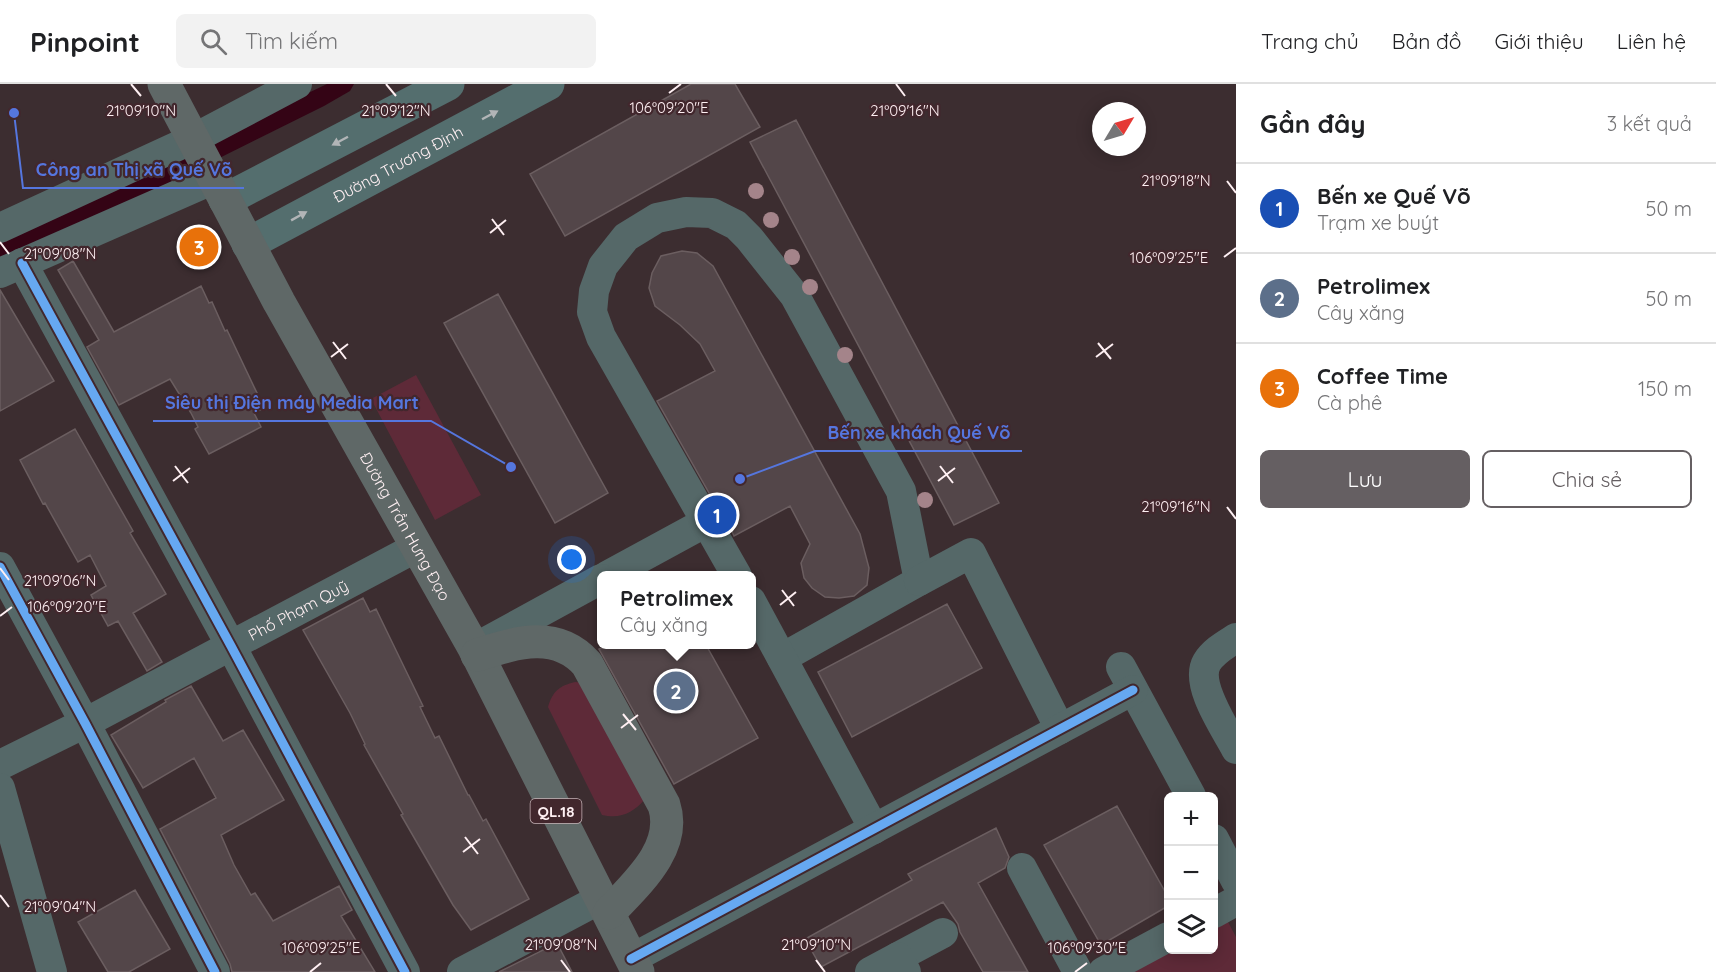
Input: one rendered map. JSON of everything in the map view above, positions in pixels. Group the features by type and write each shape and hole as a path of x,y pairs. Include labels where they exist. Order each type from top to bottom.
{"highway":[{"name":"Đường Trần Hưng Đạo","path":"164,84 248,244 475,652 635,965"},
{"path":"475,652 533,641 550,643 581,657 587,664 664,805 667,816 663,845 645,873 605,906"}],"main road":[{"path":"219,190 448,84"},
{"name":"Đường Trương Định","path":"248,244 515,92 548,84"}],"street":[{"path":"0,228 193,139 297,84"},
{"path":"219,190 11,268 231,646 405,972"},
{"path":"734,571 708,520 601,337 592,312 594,291 600,272 619,244 648,222 686,212 712,213 736,225 795,296 901,491 919,581"},
{"path":"616,571 708,520"},
{"name":"Phố Phạm Quỹ","path":"0,765 85,723 417,547"},
{"path":"782,658 971,553 1060,729"},
{"path":"0,567 216,972"},
{"path":"475,652 597,581"},
{"path":"756,610 874,829"},
{"path":"1236,638 1214,652 1205,664 1203,680 1210,700 1236,748"},
{"path":"635,965 874,829 1060,729 1127,679 1189,792"},
{"path":"0,788 7,844 46,970"},
{"path":"1218,846 1236,881"},
{"path":"1022,868 1078,972"},
{"path":"1218,911 1236,901"},
{"path":"462,972 605,906"},
{"path":"870,972 902,965 943,933"},
{"path":"1104,972 1164,939"}],"shaded area":[{"path":"327,84 354,84 350,91 324,106 137,199 0,262 0,241"},
{"path":"416,375 481,495 435,520 371,399"},
{"path":"575,682 586,683 645,799 626,814 602,815 548,707 557,690"},
{"path":"1226,918 1236,937 1236,972 1126,972 1164,951 1164,954 1218,954 1218,923"}],"building":[{"path":"691,84 735,84 760,127 565,236 530,174"},
{"path":"796,120 999,503 954,525 750,142"},
{"path":"682,251 697,253 713,266 860,534 869,568 867,585 854,596 825,597 812,588 804,578 801,563 810,544 790,506 734,536 723,512 717,507 657,401 715,371 700,344 655,306 649,288 652,273 661,256"},
{"path":"73,261 114,332 201,286 209,303 212,302 225,331 227,330 257,393 255,394 262,409 254,413 261,427 209,454 195,429 198,427 191,413 170,379 119,405 87,347 99,340 58,270"},
{"path":"0,290 54,381 0,411"},
{"path":"498,294 608,493 555,523 444,323"},
{"path":"75,429 133,531 130,533 166,594 133,613 162,662 147,671 118,621 108,626 91,595 106,586 90,555 78,562 20,460"},
{"path":"363,598 370,612 376,609 423,706 420,707 435,738 439,736 468,795 483,821 486,819 529,899 471,930 453,905 401,815 403,814 364,745 350,713 303,630"},
{"path":"947,604 982,668 852,737 818,672"},
{"path":"599,649 708,649 758,738 674,784"},
{"path":"191,686 223,741 243,730 284,800 221,835 251,895 255,893 273,921 339,886 352,910 341,916 375,972 232,972 230,964 160,829 216,798 194,758 143,788 111,735"},
{"path":"1117,806 1164,890 1164,908 1101,945 1044,845"},
{"path":"996,828 1009,857 1005,868 978,883 1028,972 983,972 960,932 958,924 943,902 821,967 805,939 912,880 908,874"},
{"path":"135,890 170,949 129,972 108,972 78,922"},
{"path":"557,943 572,972 499,972"}],"cycle path":[{"path":"22,263 231,646 405,972"},
{"path":"0,567 85,723 215,972"},
{"path":"631,959 1133,690"}],"place":[{"name":"Công an Thị xã Quế Võ","path":"14,113"},
{"name":"Coffee Time","path":"199,247"},
{"name":"Siêu thị Điện máy Media Mart","path":"511,467"},
{"name":"Bến xe khách Quế Võ","path":"740,479"},
{"name":"Bến xe Quế Võ","path":"717,515"},
{"name":"Petrolimex","path":"676,691"}]}
